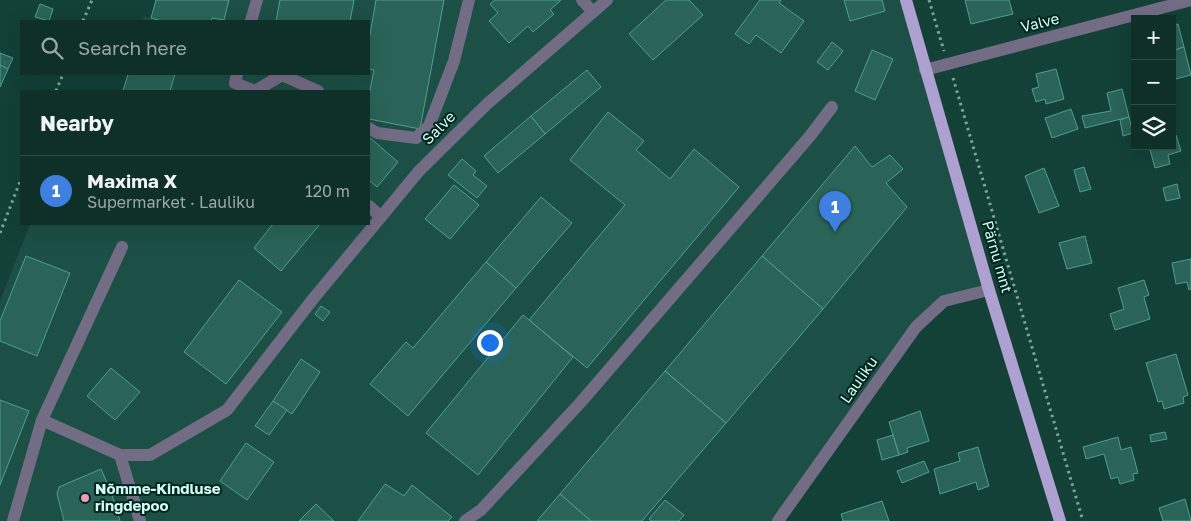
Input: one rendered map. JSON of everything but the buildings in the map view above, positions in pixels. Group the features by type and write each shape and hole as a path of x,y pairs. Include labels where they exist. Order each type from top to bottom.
{"main road":[{"name":"Pärnu mnt","path":"906,0 990,290 1060,521"}],"street":[{"path":"251,20 257,0"},
{"path":"370,129 377,133 416,138 429,126 454,61 469,0"},
{"path":"582,0 593,12"},
{"name":"Salve","path":"120,455 150,455 227,410 313,299 419,171 487,104 607,0"},
{"name":"Valve","path":"926,70 1191,0"},
{"path":"238,75 235,83 252,90"},
{"path":"257,90 282,75 316,90"},
{"path":"465,521 481,510 581,402 810,136 832,107"},
{"path":"370,207 381,217"},
{"path":"13,521 42,420 122,247"},
{"name":"Lauliku","path":"778,521 916,327 944,300 990,290"},
{"path":"42,420 120,455 140,521"}],"path":[{"path":"84,20 92,0"},
{"path":"929,0 1083,521"},
{"path":"56,90 63,75"},
{"path":"0,233 20,182"}],"shaded area":[{"path":"156,0 906,0 989,290 944,301 916,327 778,521 0,521 0,301 30,225 370,225 370,90 123,90 128,75 370,75 370,20 143,20 144,16 151,18"}],"place":[{"name":"Maxima X","path":"835,232"},
{"name":"Nõmme-Kindluse ringdepoo","path":"85,498"}]}
